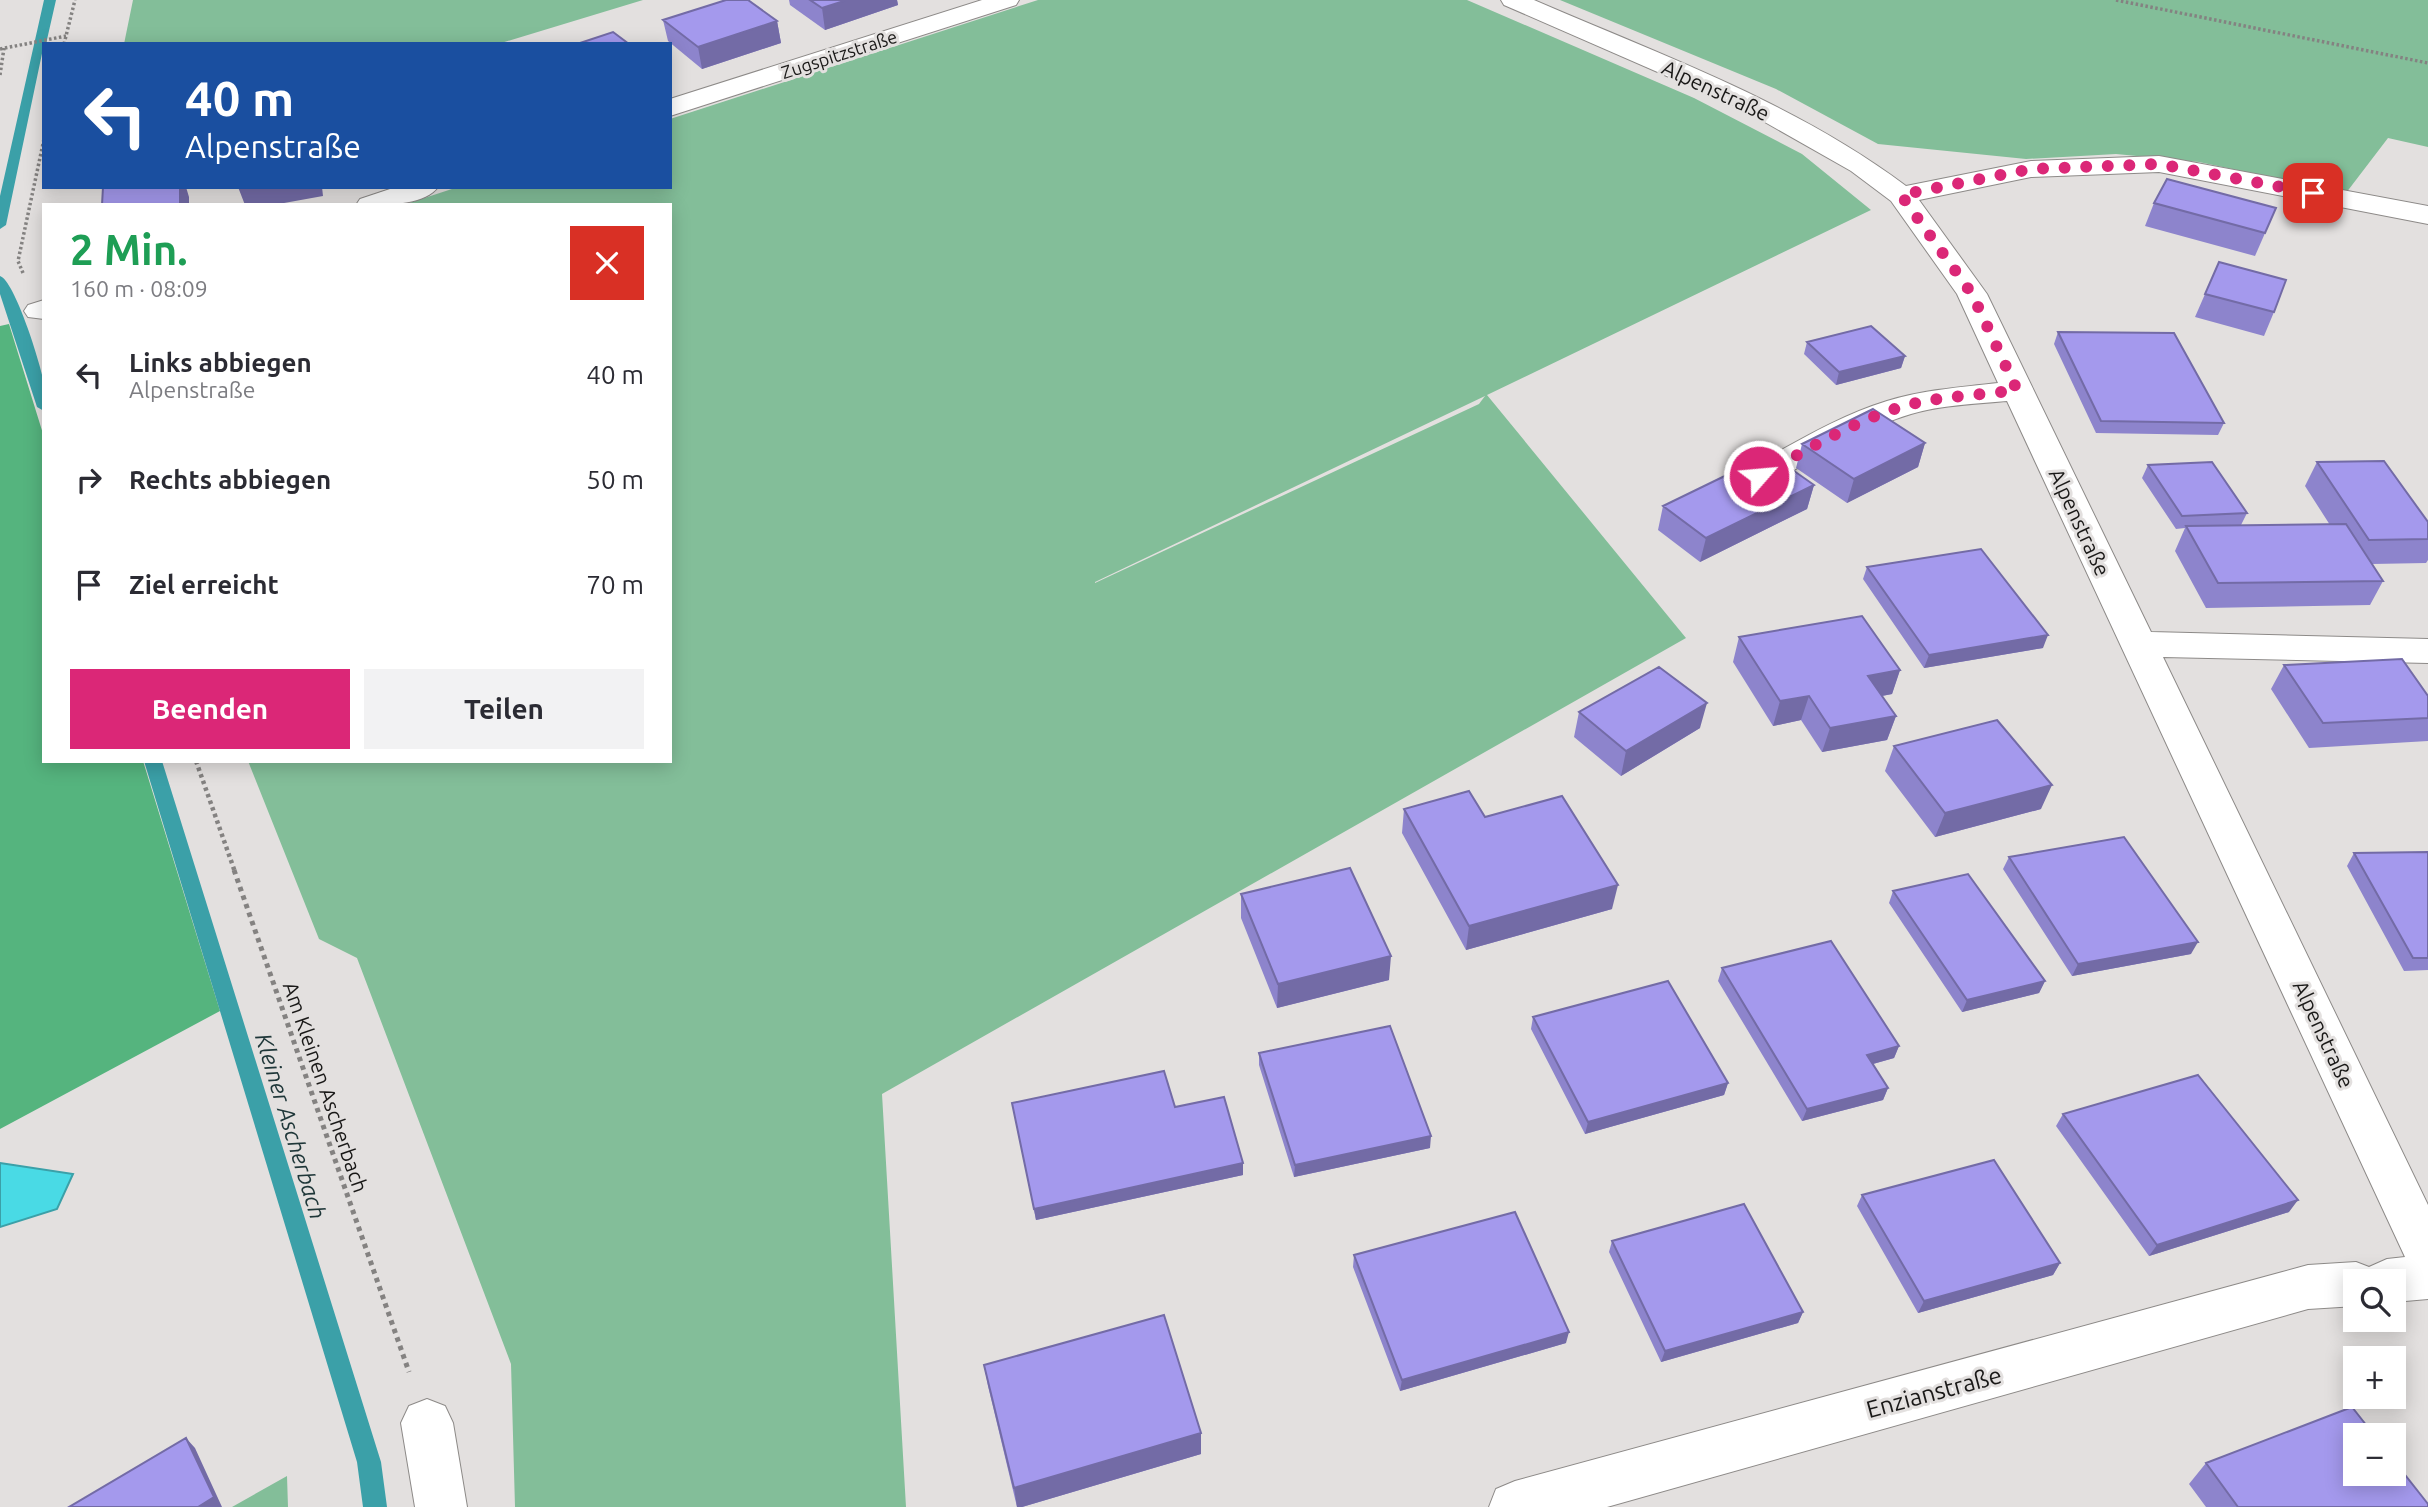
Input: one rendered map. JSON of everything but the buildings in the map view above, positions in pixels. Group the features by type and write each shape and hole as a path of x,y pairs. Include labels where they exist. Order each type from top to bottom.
{"street":[{"name":"Zugspitzstraße","path":"672,107 1007,0"},
{"name":"Alpenstraße","path":"1513,0 1749,102 1861,165 1901,195 1972,294 2428,1255"},
{"path":"1901,195 2031,169 2159,164 2428,215"},
{"path":"376,203 418,189"},
{"path":"1759,476 1871,418 1900,408 1921,402 2017,390"},
{"path":"2138,644 2428,652"},
{"path":"2406,1279 2428,1277"},
{"name":"Enzianstraße","path":"1515,1507 2308,1287 2343,1285"},
{"path":"426,1423 441,1507"}],"path":[{"path":"64,42 75,0"},
{"path":"2116,0 2428,62"},
{"path":"0,75 2,48 66,36"},
{"path":"41,310 18,261 42,148"},
{"name":"Am Kleinen Ascherbach","path":"197,763 426,1423"}],"green space":[{"path":"133,0 643,0 505,42 124,42"},
{"path":"1038,0 1467,0 1694,98 1802,154 1871,210 1487,395 1686,638 882,1094 906,1507 515,1507 511,1364 357,958 319,939 249,763 672,763 672,203 409,203 452,189 672,189 672,118","holes":["1485,396 1479,404 1095,582"]},
{"path":"1560,0 2428,0 2428,147 2388,138 2346,193 2199,162 2116,154 2026,159 1878,144 1776,89"},
{"path":"9,324 42,431 42,763 144,763 220,1011 0,1129 0,326"},
{"path":"287,1476 288,1507 232,1507"}],"water":[{"path":"0,1163 73,1174 57,1209 0,1227"}],"waterway":[{"name":"Kleiner Ascherbach","path":"0,225 50,0"},
{"name":"Kleiner Ascherbach","path":"0,280 12,304 42,401"},
{"name":"Kleiner Ascherbach","path":"154,763 369,1462 375,1507"}],"route":[{"path":"1759,476 1871,418 1900,408 1921,402 2017,390 1972,294 1901,195 2031,169 2159,164 2313,193"}]}
